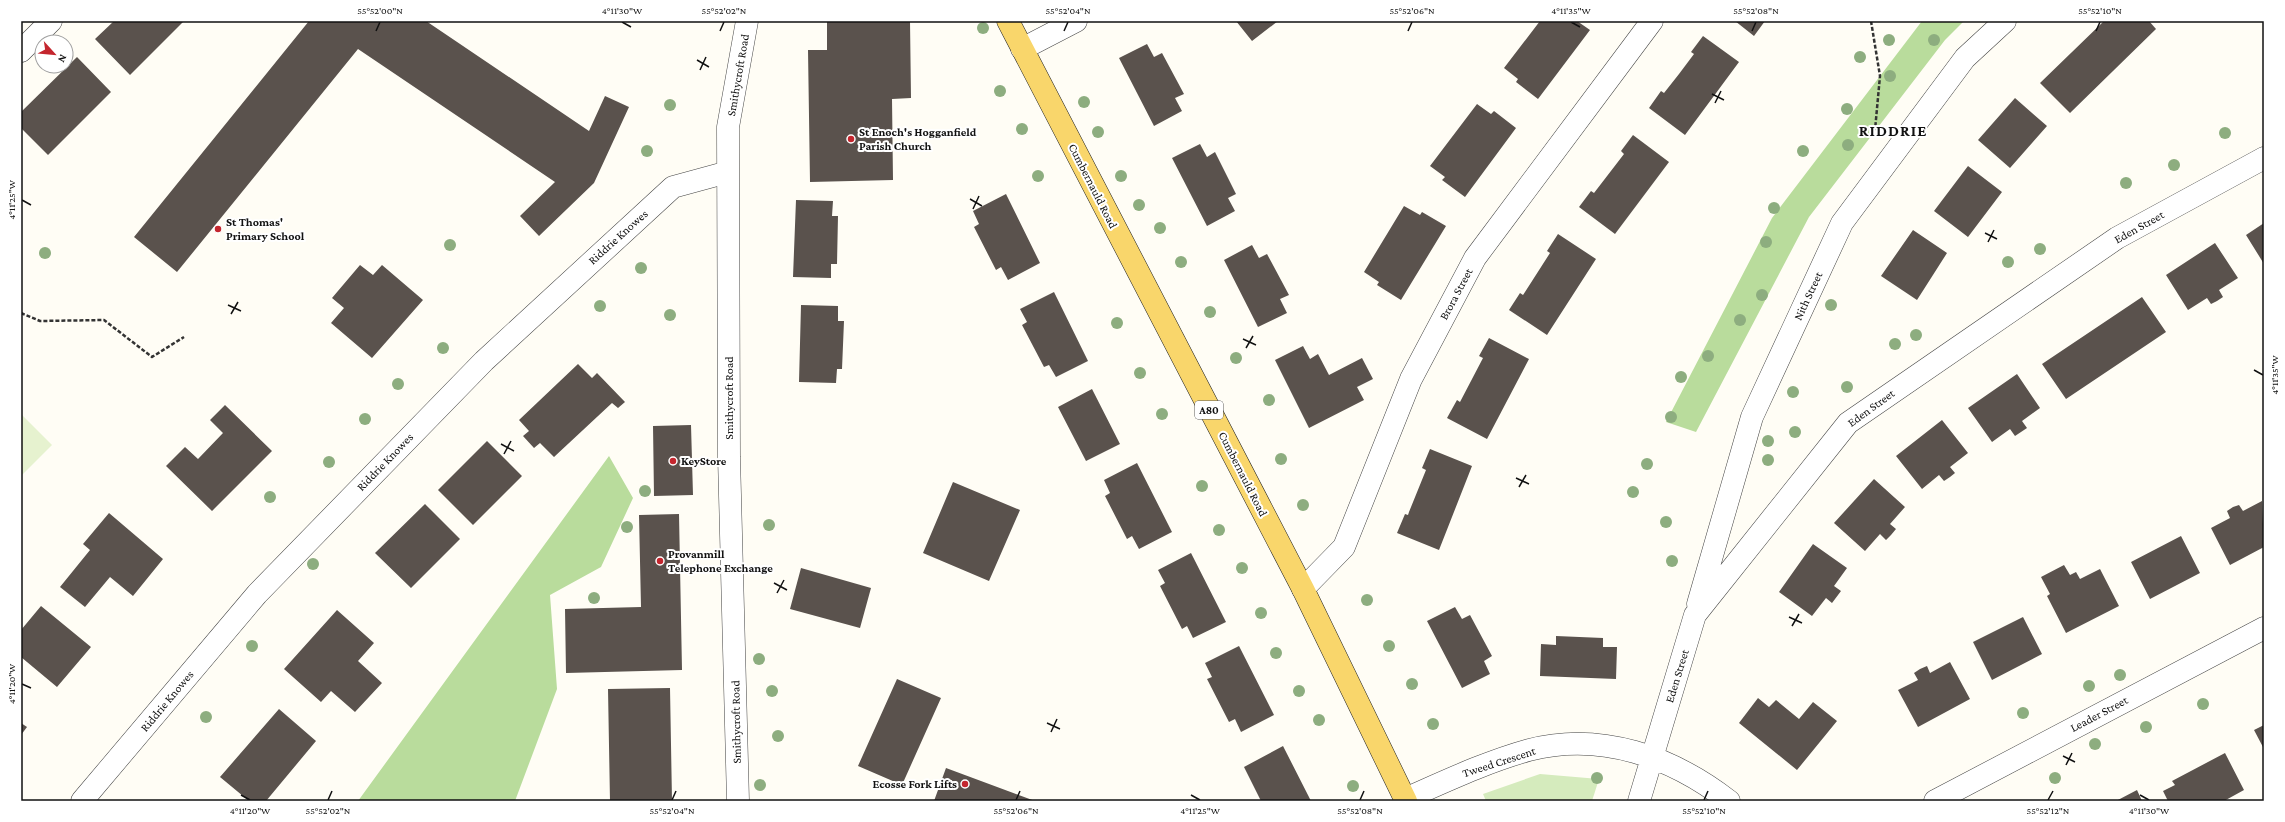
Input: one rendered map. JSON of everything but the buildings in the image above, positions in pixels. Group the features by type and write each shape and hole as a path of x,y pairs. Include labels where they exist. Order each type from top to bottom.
{"main road":[{"name":"Cumbernauld Road","path":"1008,21 1302,590 1405,800"}],"street":[{"path":"21,51 51,21"},
{"name":"Smithycroft Road","path":"738,801 729,457 728,127 748,21"},
{"path":"1022,49 1076,21"},
{"name":"Brora Street","path":"1302,590 1344,548 1411,379 1475,258 1652,21"},
{"name":"Nith Street","path":"1695,615 1752,417 1842,222 1965,58 2005,21"},
{"name":"Eden Street","path":"1639,801 1695,615 1848,423 2117,238 2264,158"},
{"name":"Riddrie Knowes","path":"82,801 257,594 484,360 673,187 728,172"},
{"name":"Leader Street","path":"1935,801 2264,628"},
{"name":"Tweed Crescent","path":"1405,800 1484,765 1531,750 1577,744 1627,748 1652,757 1689,774 1729,801"}],"path":[{"path":"1871,21 1880,76 1874,138"},
{"path":"21,313 40,321 104,320 152,357 184,337"}],"green space":[{"path":"1922,21 1964,21 1945,40 1809,217 1696,432 1666,422 1772,218"},
{"path":"21,414 52,445 21,476"},
{"path":"609,456 633,498 601,567 550,595 557,689 515,801 358,801"},
{"path":"1540,774 1599,779 1592,801 1486,801 1483,794"}],"place":[{"name":"St Enoch's Hogganfield Parish Church","path":"851,139"},
{"name":"St Thomas' Primary School","path":"218,229"},
{"name":"KeyStore","path":"673,461"},
{"name":"Provanmill Telephone Exchange","path":"660,561"},
{"name":"Ecosse Fork Lifts","path":"965,784"}],"district":[{"name":"RIDDRIE","path":"1893,130"}]}
